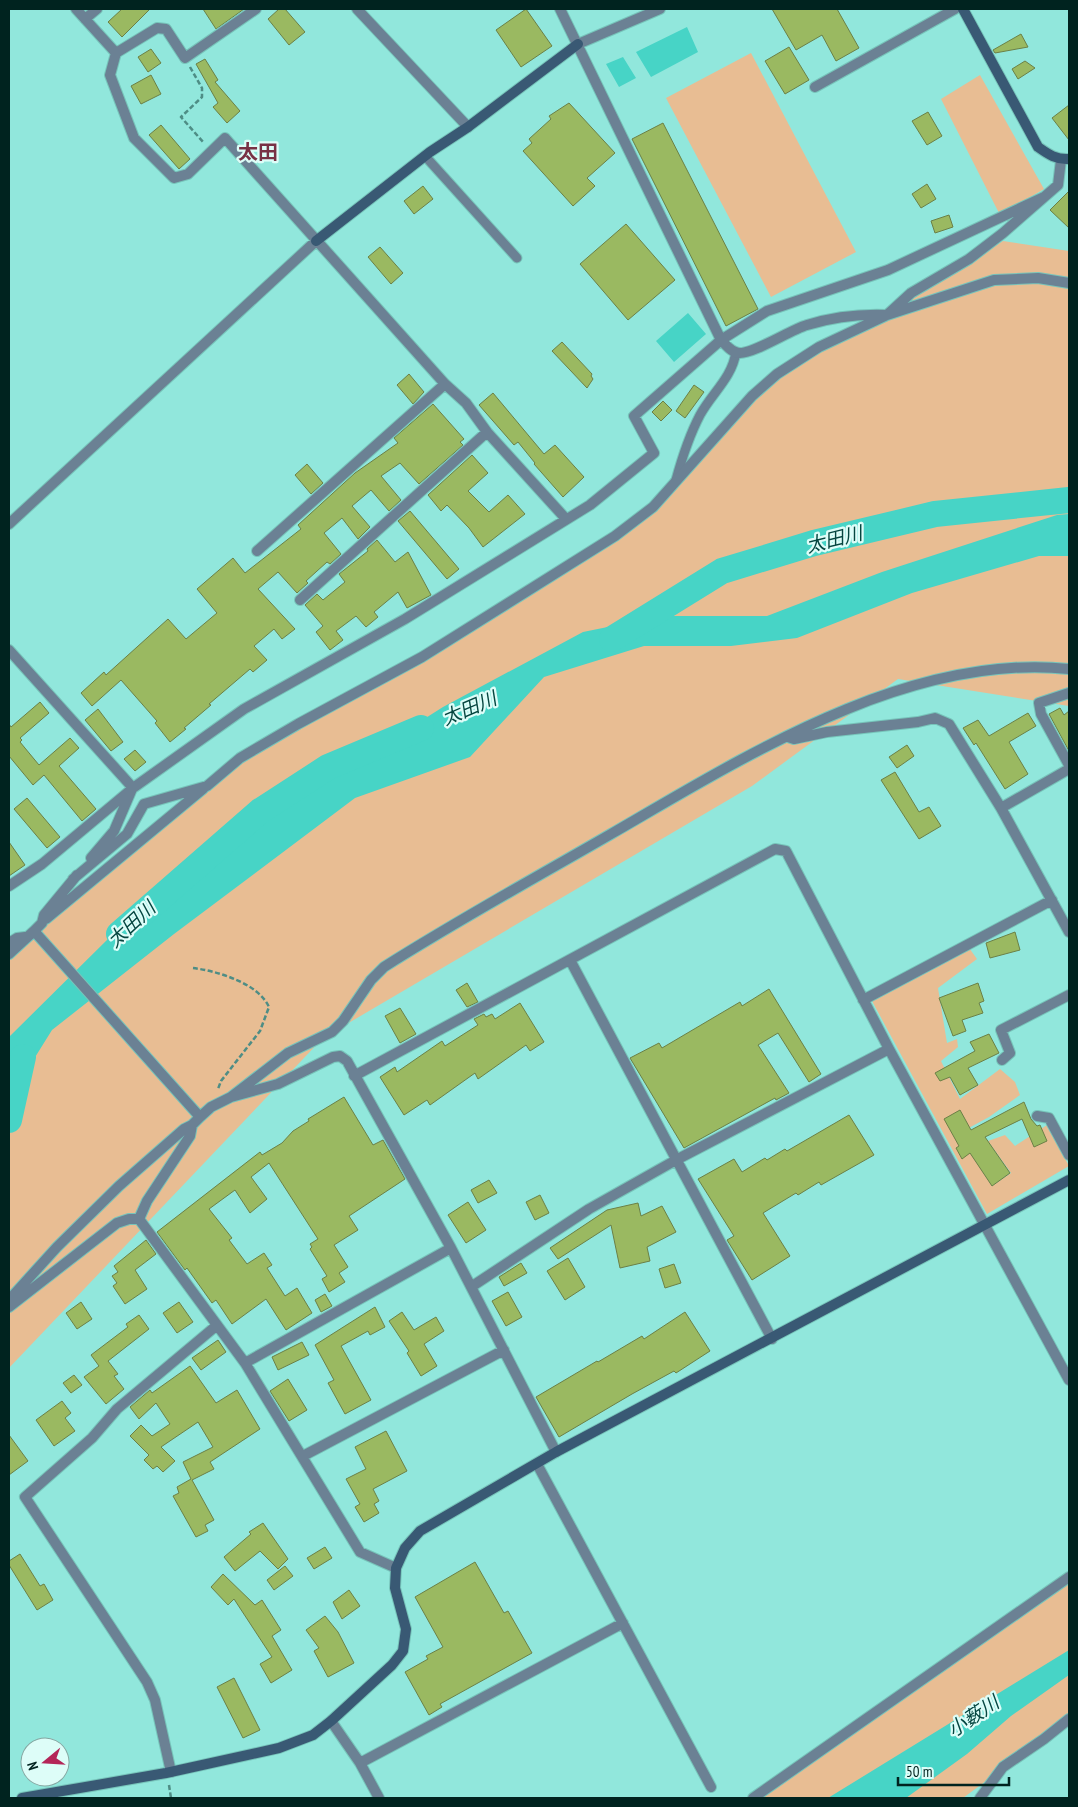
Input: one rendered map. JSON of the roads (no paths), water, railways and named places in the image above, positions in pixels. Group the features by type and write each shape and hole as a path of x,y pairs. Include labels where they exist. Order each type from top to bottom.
{"street":[{"path":"76,9 116,53"},
{"path":"85,19 97,9"},
{"path":"256,9 185,58 166,29 157,28 116,53 110,75 134,138 174,178 188,174 226,138 445,384 466,403 488,432 566,519"},
{"path":"358,9 468,127"},
{"path":"560,9 721,340 740,353 807,325 864,314 887,314 911,293 969,259 989,244 1058,185 1065,159 1050,155 1038,146 963,9"},
{"path":"9,524 316,241 425,156 468,127 578,44 660,9"},
{"path":"815,87 955,9"},
{"path":"9,886 42,864 133,788 244,709 405,619 590,504 654,453 634,416 721,340 767,311 888,270 1044,197"},
{"path":"9,954 33,935 42,923 240,758 422,657 576,562 653,507 752,396 778,374 819,347 887,314 994,280 1038,278 1069,283"},
{"path":"257,551 445,384"},
{"path":"300,600 488,432"},
{"path":"9,650 133,788"},
{"path":"231,1098 288,1053 332,1032 343,1021 371,980 384,967 738,760 845,708 927,683 983,672 1041,667 1069,669"},
{"path":"1069,693 1039,704 1041,714 1069,765"},
{"path":"787,737 794,739 827,732 918,722 935,718 949,724 1001,808 1069,932"},
{"path":"1001,808 1069,769"},
{"path":"73,879 127,834 144,804 207,786"},
{"path":"42,923 44,915 114,831 133,788"},
{"path":"354,1076 775,849 786,851 889,1049 1069,1380"},
{"path":"863,1000 1052,900"},
{"path":"33,935 195,1118"},
{"path":"9,943 17,938 33,935"},
{"path":"570,960 772,1339"},
{"path":"1002,1060 1010,1053 1001,1030 1069,996"},
{"path":"471,1287 589,1209 676,1160 889,1049"},
{"path":"9,1300 57,1247 119,1186 195,1118 211,1107 231,1098 278,1084 333,1057 340,1056 347,1061 451,1248 556,1452"},
{"path":"1037,1116 1049,1118 1069,1155"},
{"path":"138,1219 147,1201 190,1136 195,1118"},
{"path":"22,1798 172,1772 296,1743 331,1721 392,1665 403,1651 406,1630 395,1588 396,1568 405,1548 420,1530 556,1452 1069,1180"},
{"path":"9,1307 117,1223 129,1219 138,1219"},
{"path":"138,1219 245,1363 360,1552 396,1568"},
{"path":"245,1363 451,1248"},
{"path":"172,1772 156,1700 147,1682 25,1497 92,1438 117,1409 216,1326"},
{"path":"303,1456 504,1350"},
{"path":"537,1464 711,1787"},
{"path":"753,1798 1069,1577"},
{"path":"360,1763 623,1623"},
{"path":"980,1798 1003,1767 1069,1719"},
{"path":"331,1721 360,1763 379,1798"}],"lane":[{"path":"425,156 517,258"},
{"path":"676,483 683,453 697,422 730,373 736,352"}],"water":[{"path":"687,27 698,52 651,77 636,52"},
{"path":"623,57 636,78 619,87 606,64"},
{"path":"688,313 706,334 674,362 656,341"},
{"path":"1069,514 1069,556 1039,556 912,593 797,638 731,646 644,646 544,677 470,757 355,798 174,934 52,1030 9,1099 10,1036 110,937 274,814 443,707 583,632 662,616 767,616 882,572 1057,515"},
{"name":"小薮川","path":"1069,1650 1069,1675 1011,1716 967,1754 906,1798 828,1798"}],"waterway":[{"name":"太田川","path":"612,639 722,571 814,543 935,514 1069,500"},
{"name":"太田川","path":"119,934 260,811 328,767 421,728"},
{"name":"太田川","path":"9,1120 23,1057"}],"district":[{"name":"太田","path":"258,152"}]}
